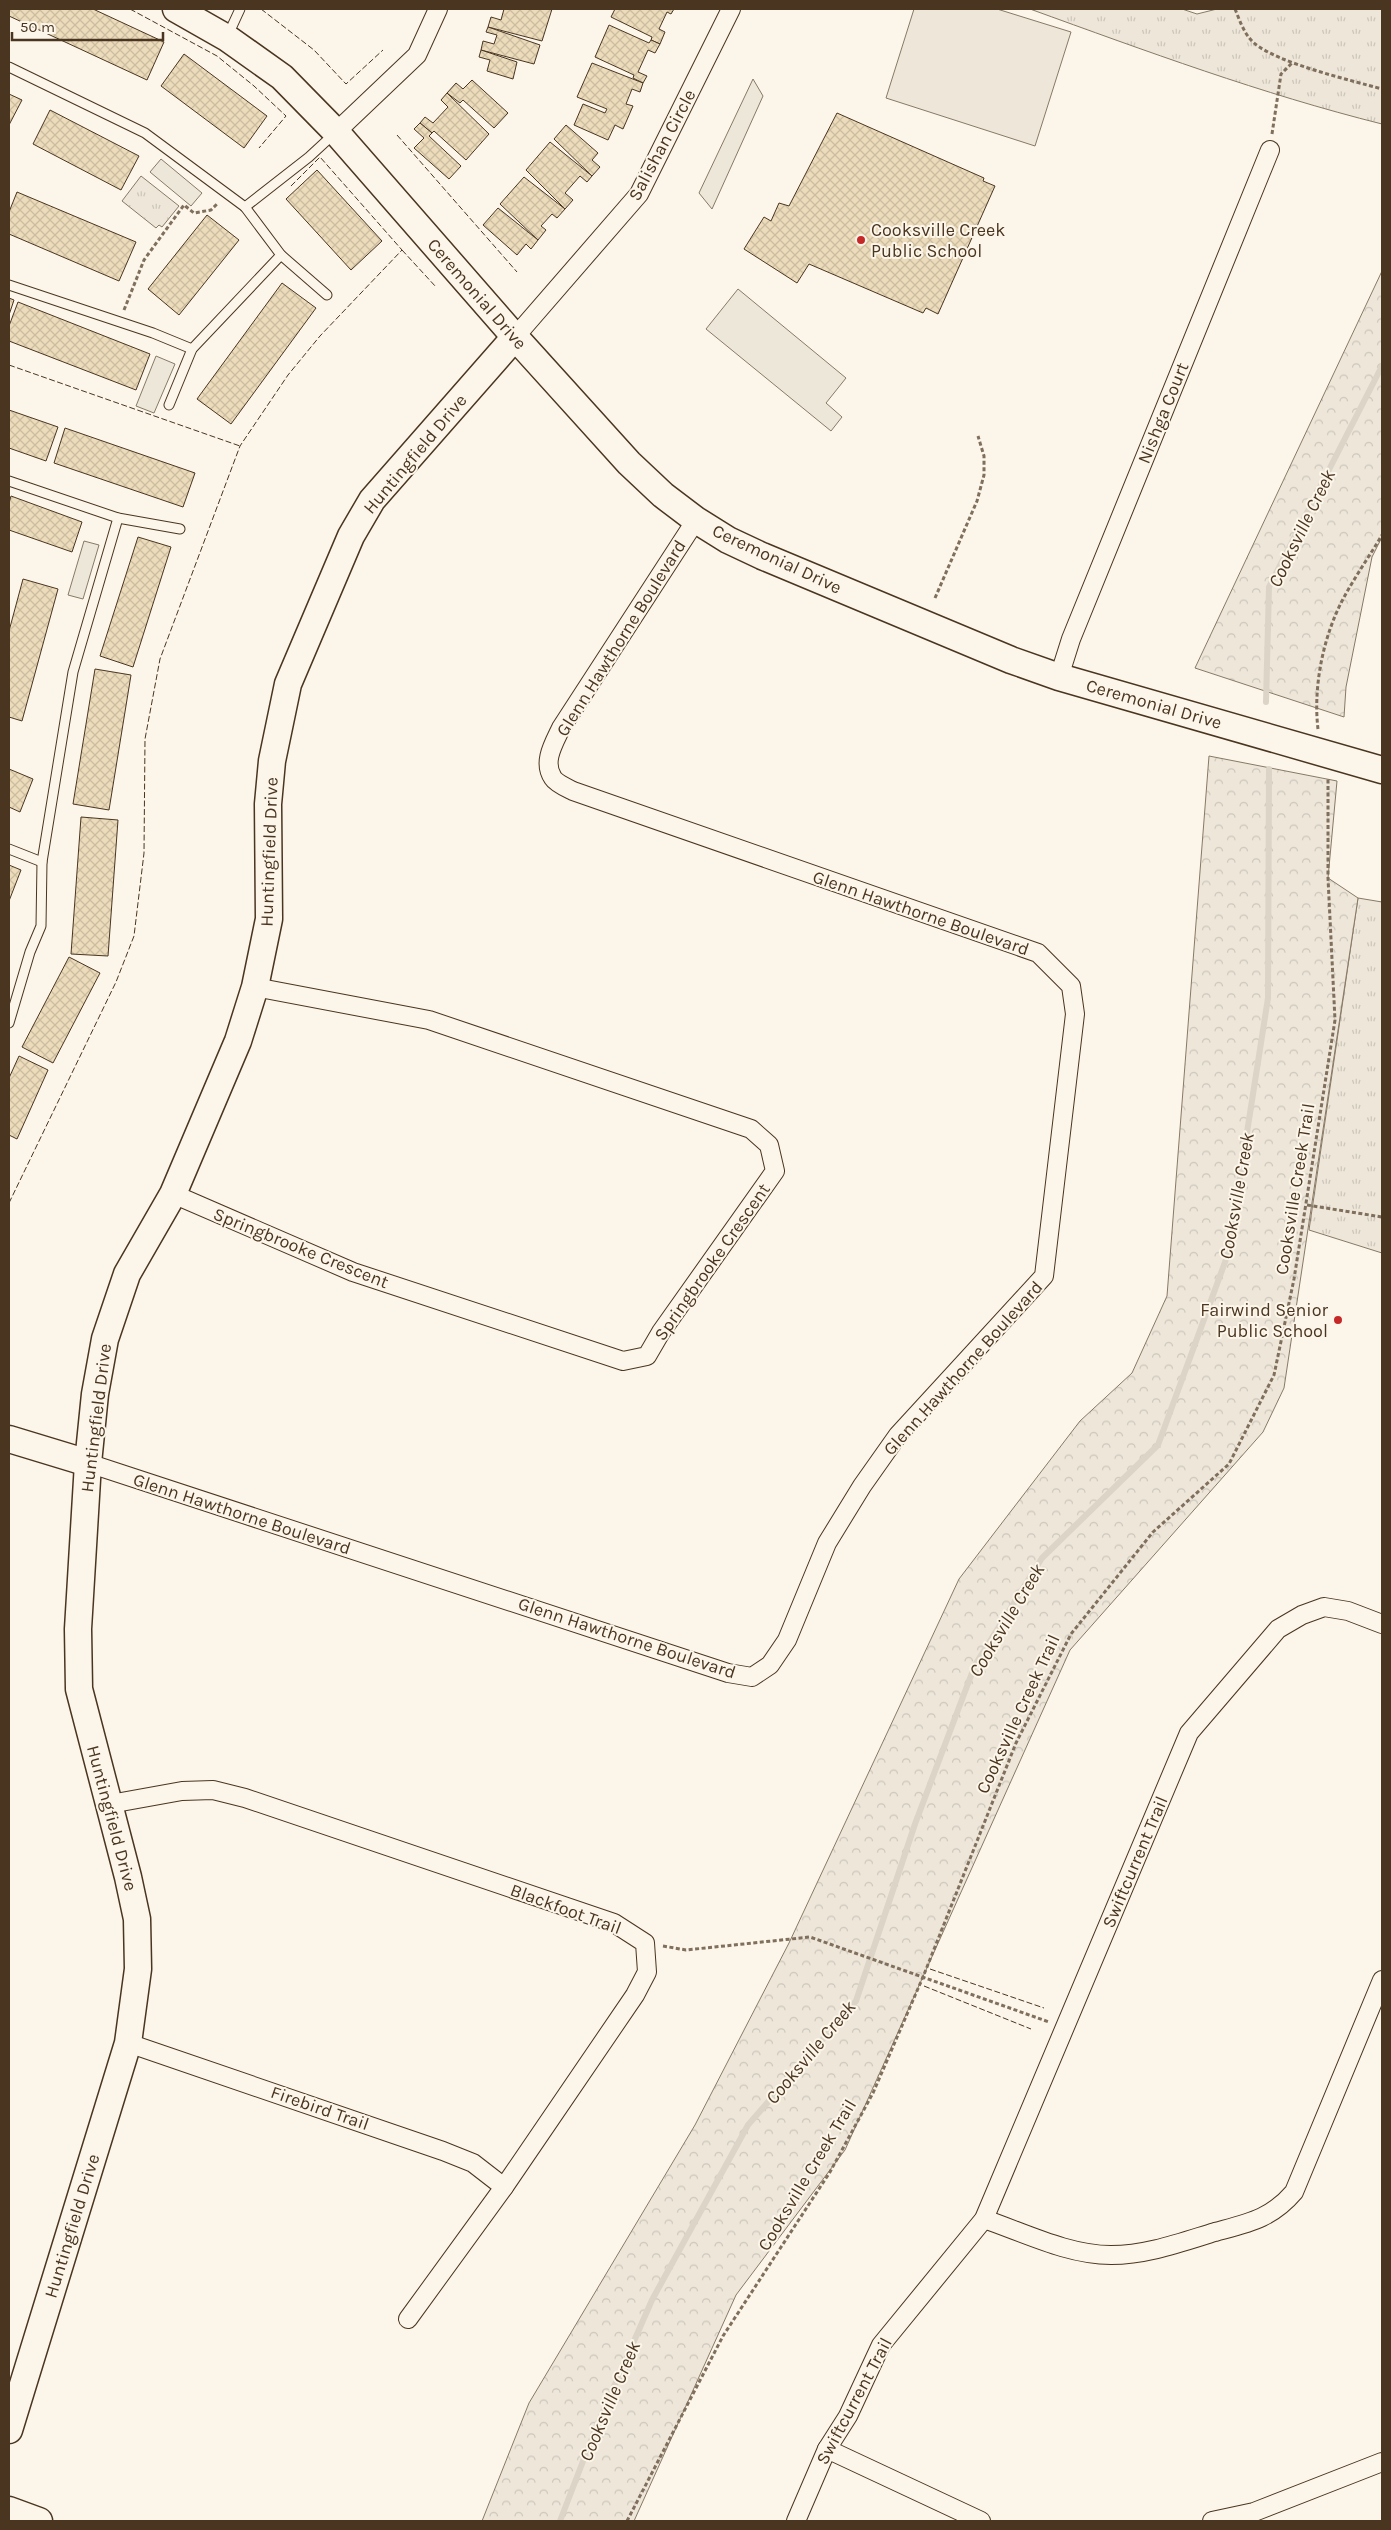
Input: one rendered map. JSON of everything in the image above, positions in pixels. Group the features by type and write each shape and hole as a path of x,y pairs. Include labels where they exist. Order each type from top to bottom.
{"street":[{"name":"Ceremonial Drive","path":"176,9 227,38 282,77 336,132 628,463 696,520 728,540 762,556 1011,660 1059,677 1382,770"},
{"path":"336,132 417,55 438,9"},
{"name":"Salishan Circle","path":"515,337 639,194 731,9"},
{"name":"Nishga Court","path":"1059,677 1071,639 1270,150"},
{"name":"Huntingfield Drive","path":"9,2430 128,2043 138,1969 136,1919 110,1804 80,1690 78,1629 88,1463 96,1394 108,1332 127,1274 173,1194 238,1041 255,987 270,918 268,804 272,761 288,684 351,536 372,500 515,337"},
{"name":"Glenn Hawthorne Boulevard","path":"9,1439 88,1463 728,1673 752,1677 770,1665 787,1640 827,1543 862,1486 898,1435 1044,1276 1074,1014 1071,986 1038,953 573,791 553,779 548,765 552,747 561,728 696,520"},
{"name":"Springbrooke Crescent","path":"173,1194 353,1272 623,1361 647,1356 661,1332 775,1171 769,1145 751,1129 429,1020 255,987"},
{"name":"Swiftcurrent Trail","path":"796,2521 827,2449 848,2416 880,2345 984,2219 1189,1734 1278,1629 1302,1615 1324,1607 1348,1611 1382,1624"},
{"name":"Blackfoot Trail","path":"110,1804 213,1790 245,1798 614,1923 645,1943"},
{"path":"408,2319 504,2187 635,1995 647,1972 645,1943"},
{"path":"984,2219 1071,2250 1111,2255 1152,2251 1262,2219 1283,2206 1294,2192 1382,1980"},
{"name":"Firebird Trail","path":"128,2043 444,2151 473,2163 504,2187"},
{"path":"827,2449 980,2521"},
{"path":"1212,2521 1254,2512 1382,2462"},
{"path":"9,2510 39,2521"}],"lane":[{"path":"227,38 240,9"},
{"path":"9,67 145,133 244,207 281,255 327,295"},
{"path":"244,207 309,157 336,132"},
{"path":"169,405 192,349 281,255"},
{"path":"9,285 120,322 192,349"},
{"path":"9,481 118,518 180,529"},
{"path":"9,1023 30,952 41,926 42,862 73,672 118,518"},
{"path":"9,849 42,862"}],"path":[{"path":"1235,9 1243,28 1256,44 1293,62 1382,90"},
{"path":"1270,150 1281,74 1293,62"},
{"path":"120,322 144,260 184,205 194,214 211,210 226,194"},
{"path":"935,598 976,501 984,475 984,456 978,436"},
{"name":"Cooksville Creek Trail","path":"627,2521 723,2336 830,2172 873,2093 923,1977 1016,1743 1071,1634 1153,1532 1229,1464 1274,1375 1307,1205 1335,1020 1328,878 1328,783 1317,721 1319,679 1326,644 1342,601 1382,535"},
{"path":"1307,1205 1382,1217"},
{"path":"645,1943 686,1950 810,1937 1066,2028"}],"green space":[{"path":"914,9 997,9 1071,32 1035,146 886,98"},
{"path":"1030,9 1182,9 1197,14 1217,9 1382,9 1382,124 1248,86"},
{"path":"141,176 179,206 162,227 159,225 156,228 122,201"},
{"path":"1382,271 1382,537 1372,557 1346,687 1344,717 1195,668"},
{"path":"1209,756 1337,781 1328,878 1358,898 1284,1388 1263,1432 1070,1650 845,2150 736,2295 634,2521 482,2521 529,2403 695,2125 789,1943 959,1579 1080,1421 1132,1373 1167,1296"},
{"path":"1358,898 1382,902 1382,1253 1309,1230"}],"shaded area":[{"path":"753,79 763,96 712,209 699,193"},
{"path":"161,159 202,193 191,206 150,172"},
{"path":"738,289 846,378 826,403 842,417 831,431 706,329"},
{"path":"156,356 175,364 154,413 136,406"},
{"path":"84,541 99,545 83,599 68,595"}],"building":[{"path":"9,9 93,9 164,42 147,80 9,16"},
{"path":"504,9 552,9 542,41 488,27 491,17 501,20"},
{"path":"615,9 674,9 671,14 667,12 659,29 665,32 660,44 651,40 652,37 611,17"},
{"path":"609,25 649,43 651,40 660,44 655,53 648,50 638,72 647,76 643,83 633,78 634,75 595,57"},
{"path":"488,27 540,45 534,64 481,50 483,41 494,44 497,35 486,32"},
{"path":"481,50 517,62 513,79 487,71 490,60 479,57"},
{"path":"184,54 267,116 244,148 161,86"},
{"path":"592,63 643,83 640,92 632,89 626,104 633,106 623,129 615,125 608,140 574,125 583,104 605,113 607,109 577,97"},
{"path":"472,80 508,113 494,128 463,100 460,103 447,93 456,83 463,89"},
{"path":"447,93 489,134 466,160 434,131 432,133 420,123 425,117 433,123 448,107 441,100"},
{"path":"9,94 22,100 9,125"},
{"path":"50,110 139,156 121,190 33,144"},
{"path":"837,113 984,178 983,181 995,186 938,314 926,308 923,313 809,264 797,283 744,249 764,217 771,221 779,203 789,206"},
{"path":"420,123 432,133 429,136 461,166 449,179 414,148 424,138 414,129"},
{"path":"566,125 598,153 592,160 600,167 592,176 554,139"},
{"path":"550,142 592,176 587,182 580,176 565,193 573,200 565,209 526,170"},
{"path":"317,170 382,241 351,270 286,199"},
{"path":"524,177 565,209 557,218 552,214 541,226 546,230 538,240 500,204"},
{"path":"17,192 136,242 119,281 9,234 9,212"},
{"path":"498,208 538,240 531,249 526,244 517,255 483,225"},
{"path":"207,215 239,240 179,315 148,289"},
{"path":"282,283 316,308 231,424 197,399"},
{"path":"9,298 14,300 9,315"},
{"path":"18,302 150,354 136,390 9,341 9,326"},
{"path":"9,410 58,427 46,461 9,448"},
{"path":"65,428 195,473 183,507 54,463"},
{"path":"11,496 82,522 72,552 9,530 9,503"},
{"path":"138,537 171,547 133,667 100,656"},
{"path":"23,579 58,589 22,721 9,717 9,631"},
{"path":"95,669 131,675 109,810 73,804"},
{"path":"9,769 33,779 20,812 9,807"},
{"path":"81,817 118,820 108,956 71,954"},
{"path":"9,865 21,870 9,901"},
{"path":"69,957 100,973 53,1063 22,1047"},
{"path":"19,1056 48,1070 17,1139 9,1135 9,1078"}],"waterway":[{"name":"Cooksville Creek","path":"1266,702 1269,587 1382,366"},
{"name":"Cooksville Creek","path":"560,2521 595,2430 652,2300 748,2125 856,2001 915,1824 975,1665 1042,1558 1158,1445 1228,1254 1268,998 1269,769"}],"fence":[{"path":"130,9 217,56 254,86 286,116 259,148"},
{"path":"261,9 314,50 346,84 383,50"},
{"path":"397,135 517,272"},
{"path":"9,1203 116,982 134,936 144,853 145,739 160,659 240,446 288,375 320,336 402,250 320,157 290,187"},
{"path":"402,250 436,287"},
{"path":"9,365 240,446"},
{"path":"930,1969 1044,2008"},
{"path":"924,1986 1031,2029"}],"place":[{"name":"Cooksville Creek Public School","path":"861,240"},
{"name":"Fairwind Senior Public School","path":"1338,1320"}]}
